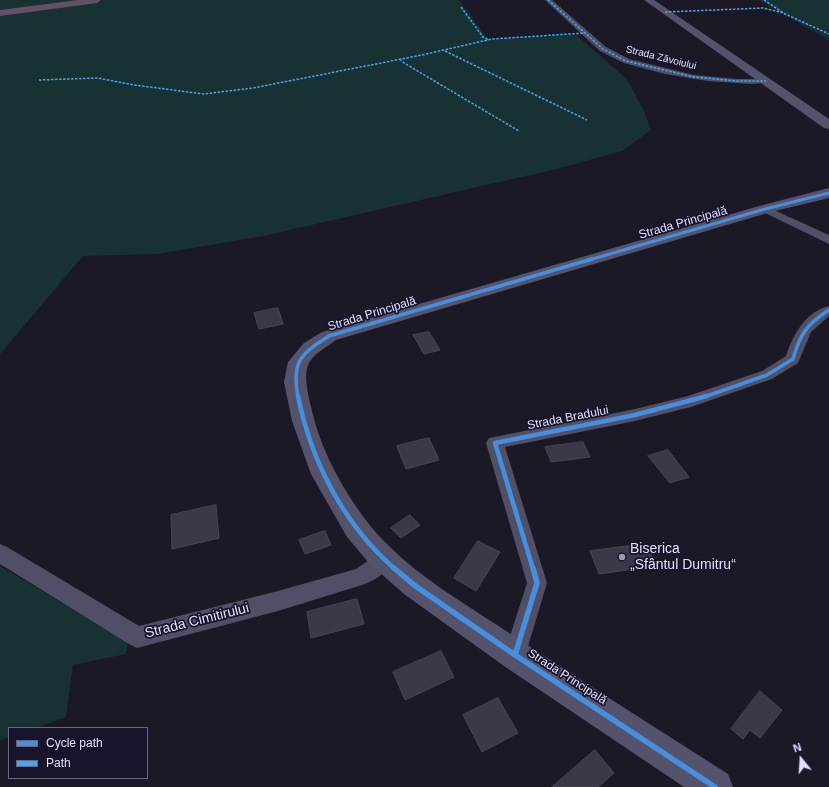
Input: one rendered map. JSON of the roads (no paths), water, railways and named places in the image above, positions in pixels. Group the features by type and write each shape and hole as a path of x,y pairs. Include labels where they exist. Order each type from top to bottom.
{"highway":[{"path":"0,13 73,0"},
{"path":"0,10 97,0"}],"street":[{"name":"Strada Zăvoiului","path":"548,0 603,49 614,56 641,65 693,77 718,81 766,81"},
{"path":"648,0 829,125"},
{"name":"Strada Principală","path":"715,787 515,655 414,585 385,560 356,529 320,467 303,422 295,382 298,362 311,348 329,336 765,209 829,193"},
{"path":"765,209 793,224 829,240"},
{"name":"Strada Bradului","path":"515,655 537,583 495,443 635,416 691,401 767,375 793,359 800,336 812,320 829,310"},
{"name":"Strada Cimitirului","path":"0,553 136,637 278,601 362,576 385,560"}],"place":[{"name":"Biserica „Sfântul Dumitru“","path":"622,557"}]}
